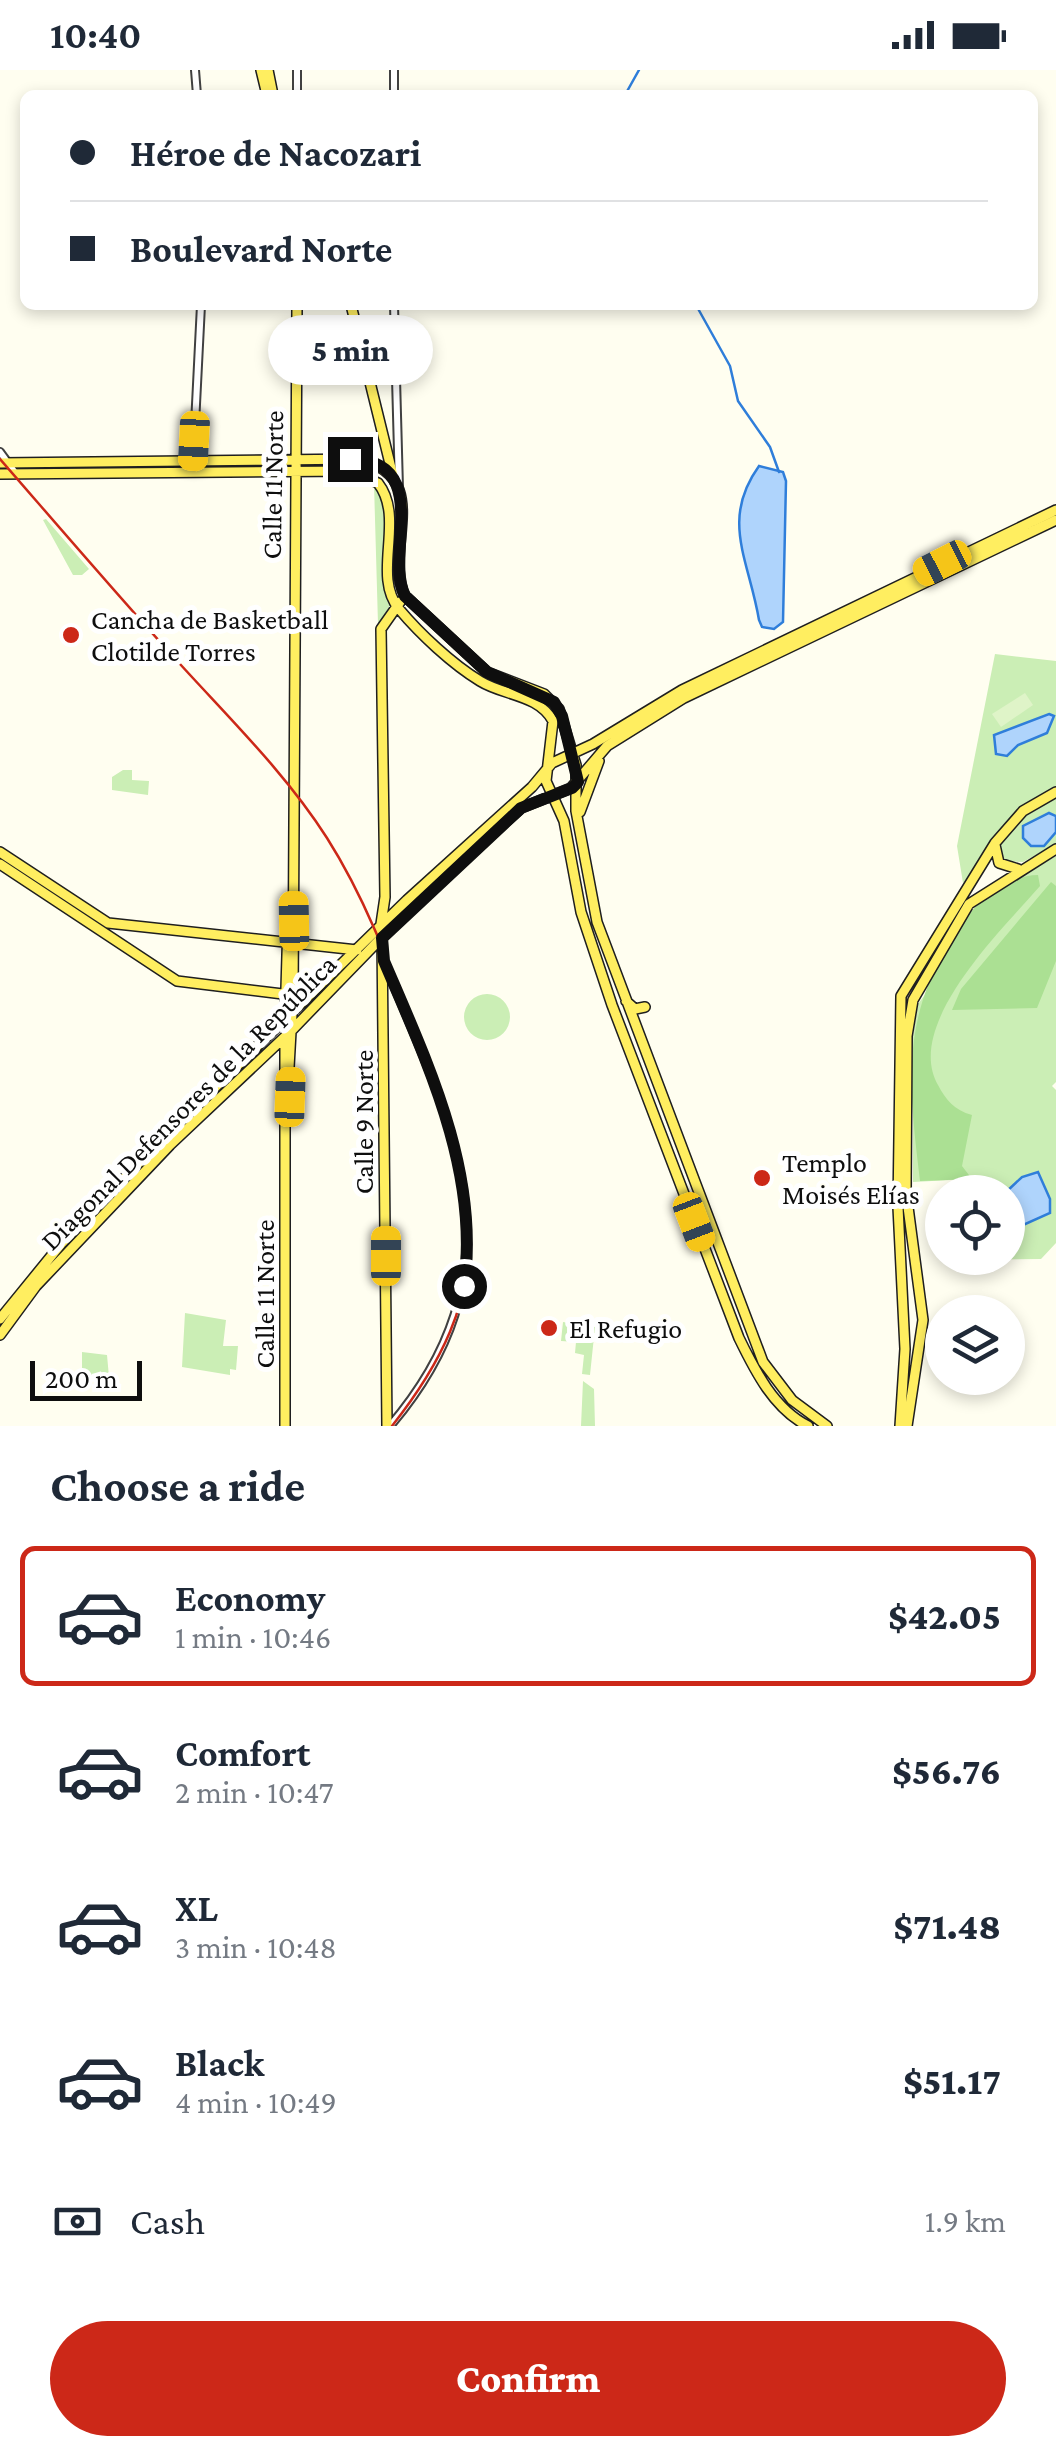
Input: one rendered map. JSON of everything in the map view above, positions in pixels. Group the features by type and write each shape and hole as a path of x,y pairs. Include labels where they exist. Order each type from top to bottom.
{"main road":[{"name":"Calle 11 Norte","path":"285,1426 297,310"},
{"path":"352,310 396,484 405,596 487,672 549,698 560,709 574,753 578,819 597,922 623,997 762,1362 792,1400 827,1426"},
{"path":"0,474 10,468 358,459 378,466 396,484"},
{"path":"10,468 360,472 382,488 389,507 390,585 396,605 476,678 547,711 554,726 545,770 561,813 583,919 752,1366 792,1418 805,1426"},
{"path":"545,770 682,690 1056,510"},
{"path":"578,782 605,748 734,674 1056,520"},
{"name":"Calle 9 Norte","path":"388,1426 384,961 380,934 386,897 382,630 405,596"},
{"path":"568,735 586,748"},
{"path":"578,819 605,748"},
{"path":"548,753 574,753"},
{"path":"532,788 548,753"},
{"name":"Diagonal Defensores de la República","path":"0,1319 61,1244 157,1144 323,998 380,934 532,788 545,770"},
{"name":"Diagonal Defensores de la República","path":"0,1335 36,1286 289,1026 356,950 380,934 525,806 553,797 578,782"},
{"path":"904,1426 906,1349 898,1208 897,1003 903,987 994,843 1023,811 1056,792"},
{"path":"525,806 561,813"},
{"path":"994,843 999,863 1024,868"},
{"path":"904,1426 923,1320 906,1192 909,1018 916,990 969,904 1056,849"},
{"path":"0,852 113,924 356,950"},
{"path":"0,864 181,983 323,998"},
{"path":"113,924 117,938"},
{"path":"623,997 635,1008 645,1008"},
{"path":"792,1400 838,1426"}],"street":[{"path":"192,473 201,310"},
{"path":"394,310 396,484"},
{"path":"0,452 10,468"},
{"path":"384,961 458,1157 470,1232 462,1296 443,1349 420,1389 388,1426"}],"green space":[{"path":"374,484 384,497 391,604 378,624"},
{"path":"43,520 89,569 82,575 73,575"},
{"path":"995,654 1056,661 1056,788 1027,805 963,883 957,846"},
{"path":"1025,693 1033,705 1001,727 992,714"},
{"path":"132,770 132,780 149,781 148,795 112,790 112,777"},
{"path":"1056,796 1056,844 1023,862 1002,861 1001,844 1017,822"},
{"path":"1056,856 1056,1082 1052,1086 1056,1090 1056,1243 1041,1259 1025,1259 1025,1175 925,1175 925,1181 913,1182 913,1036 918,1004 1008,883"},
{"path":"1038,875 1040,886 962,978 934,1034 931,1061 938,1085 951,1104 972,1115 962,1166 969,1175 925,1175 925,1181 920,1181 912,1062 921,1006 931,978 964,920 989,896 1024,877"},
{"path":"1051,882 1056,886 1056,961 1037,1008 952,1010 961,989"},
{"path":"487,994 503,1001 510,1017 503,1033 487,1040 471,1033 464,1017 471,1001"},
{"path":"185,1313 226,1320 223,1346 238,1346 236,1370 230,1369 230,1375 182,1367"},
{"path":"563,1322 595,1327 590,1375 582,1374 584,1355 575,1353 576,1342 561,1341"},
{"path":"82,1352 107,1355 109,1377 82,1374"},
{"path":"583,1381 594,1389 595,1426 581,1426"}],"water":[{"path":"759,466 783,472 786,481 783,622 774,629 762,627 759,620 739,523 747,486"},
{"path":"1049,714 1054,716 1047,733 1018,745 1007,756 996,754 994,735"},
{"path":"1049,813 1056,816 1056,832 1044,846 1031,846 1023,838 1023,826"},
{"path":"1038,1172 1050,1199 1050,1213 1025,1224 1025,1176"}],"waterway":[{"path":"628,90 639,70"},
{"path":"699,310 730,366 738,401 770,447 779,472"}],"railway":[{"path":"0,459 294,792 342,863 391,970 457,1155 469,1245 464,1288 450,1332 426,1377 392,1426"}],"place":[{"name":"Cancha de Basketball Clotilde Torres","path":"71,635"},
{"name":"Templo Moisés Elías","path":"762,1178"},
{"name":"El Refugio","path":"549,1328"}],"route":[{"path":"350,459 378,466 398,489 402,510 401,588 405,596 487,672 537,690 554,702 560,709 576,764 578,782 572,788 521,808 418,900 382,938 384,961 463,1176 470,1232 464,1286"}]}
